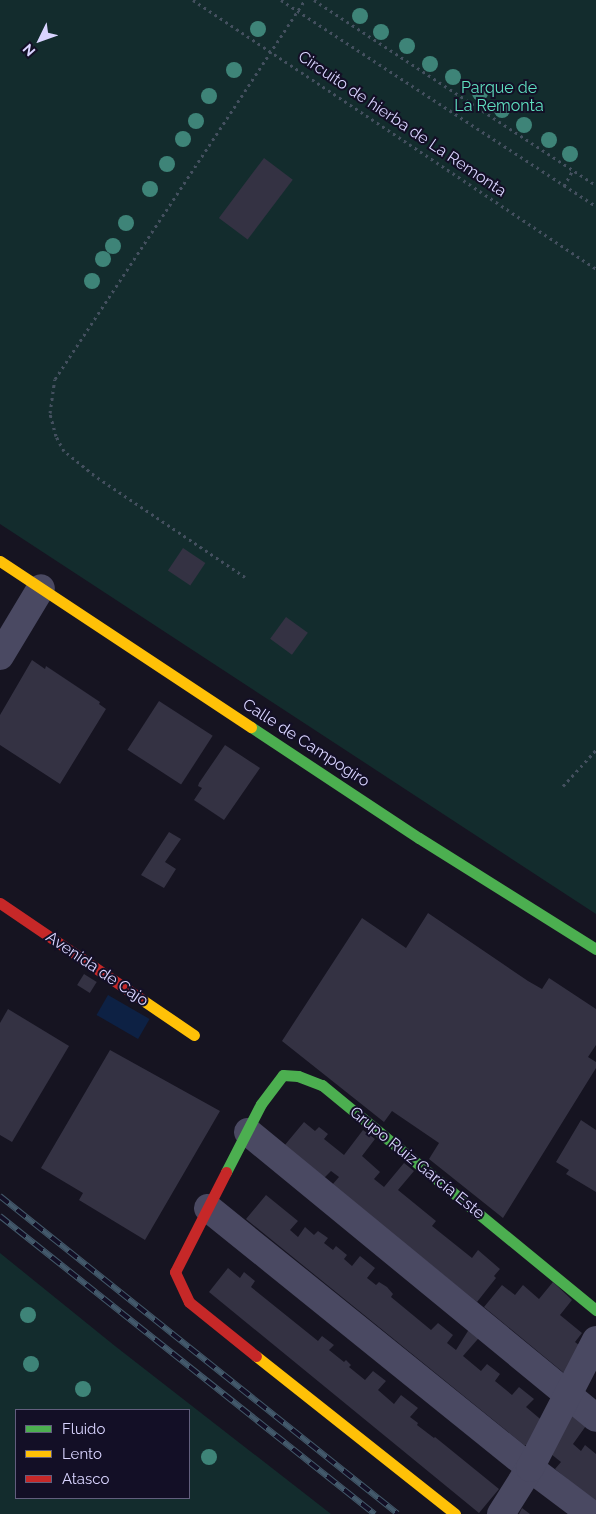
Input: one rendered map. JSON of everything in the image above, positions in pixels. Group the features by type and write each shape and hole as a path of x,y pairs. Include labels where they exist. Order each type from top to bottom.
{"main road":[{"name":"Calle de Campogiro","path":"0,560 420,838 596,949"},
{"name":"Avenida de Cajo","path":"0,903 194,1035"},
{"name":"Grupo Ruiz García Este","path":"455,1514 189,1302 175,1272 261,1104 283,1075 298,1076 322,1085 596,1310"}],"street":[{"path":"0,656 41,588"},
{"path":"248,1132 596,1418"},
{"path":"208,1208 530,1468 591,1514"},
{"path":"501,1514 530,1468 596,1340"}],"path":[{"name":"Circuito de hierba de La Remonta","path":"194,0 596,269"},
{"path":"281,0 596,206"},
{"path":"245,577 94,475 64,451 56,436 50,413 55,379 299,12 305,0"},
{"path":"314,0 596,185"},
{"path":"564,186 573,170"},
{"path":"563,786 596,750"}],"green space":[{"name":"Parque de La Remonta","path":"0,0 596,0 596,914 0,524"},
{"path":"0,1253 115,1346 331,1514 0,1514"}],"water":[{"path":"108,995 150,1019 138,1039 96,1015"}],"building":[{"path":"264,158 293,180 248,240 219,218"},
{"path":"183,548 205,563 190,585 168,570"},
{"path":"286,617 308,633 292,655 270,639"},
{"path":"32,660 45,669 46,666 100,702 99,704 106,709 60,784 0,745 0,715"},
{"path":"159,701 213,736 181,784 127,750"},
{"path":"225,745 260,768 224,820 194,800 202,788 198,786 199,783"},
{"path":"169,832 181,839 165,862 176,869 164,888 141,875"},
{"path":"428,913 542,989 549,978 596,1009 596,1045 588,1057 596,1062 596,1068 503,1218 429,1159 439,1143 392,1111 384,1122 282,1041 362,918 406,948"},
{"path":"84,974 97,982 90,993 77,985"},
{"path":"8,1009 69,1046 12,1142 0,1135 0,1023"},
{"path":"110,1050 220,1111 145,1240 79,1200 83,1193 41,1168"},
{"path":"581,1120 596,1130 596,1192 566,1174 569,1170 556,1162"},
{"path":"304,1122 315,1131 319,1127 328,1134 324,1139 344,1155 363,1130 375,1139 362,1156 380,1172 374,1179 384,1187 404,1163 414,1171 398,1190 436,1221 432,1226 472,1258 478,1250 500,1269 494,1276 496,1278 477,1302 332,1185 339,1177 331,1171 324,1178 284,1146"},
{"path":"266,1195 298,1221 290,1230 298,1237 305,1227 314,1235 318,1231 328,1238 324,1243 333,1250 336,1246 347,1255 344,1259 352,1266 360,1256 375,1268 367,1278 376,1285 379,1282 387,1287 393,1294 391,1297 431,1330 438,1323 453,1335 447,1343 456,1350 473,1323 484,1332 463,1356 481,1371 487,1364 500,1374 495,1381 512,1395 519,1387 534,1399 526,1407 545,1423 533,1445 524,1445 246,1219"},
{"path":"228,1268 240,1278 244,1272 255,1281 251,1287 318,1341 322,1336 334,1345 329,1350 344,1362 346,1360 351,1365 349,1367 365,1380 373,1371 386,1381 378,1390 394,1404 401,1395 418,1408 410,1417 418,1423 417,1425 435,1437 499,1489 479,1513 209,1292"},
{"path":"553,1282 572,1300 560,1315 582,1333 575,1342 584,1349 570,1378 484,1307 502,1285 515,1295 523,1285 539,1299"},
{"path":"573,1412 588,1423 573,1444 581,1451 585,1445 596,1454 596,1503 555,1469 561,1462 551,1454"},
{"path":"522,1508 530,1514 519,1514"}],"railway":[{"path":"0,1196 398,1514"},
{"path":"0,1216 375,1514"}],"traffic: fast":[{"path":"251,727 419,838 596,949"},
{"path":"226,1172 261,1104 283,1075 298,1076 322,1085 596,1310"}],"traffic: slow":[{"path":"0,561 251,727"},
{"path":"141,999 194,1035"},
{"path":"256,1356 455,1514"}],"traffic: jam":[{"path":"0,903 141,999"},
{"path":"226,1172 175,1272 189,1302 256,1356"}]}
